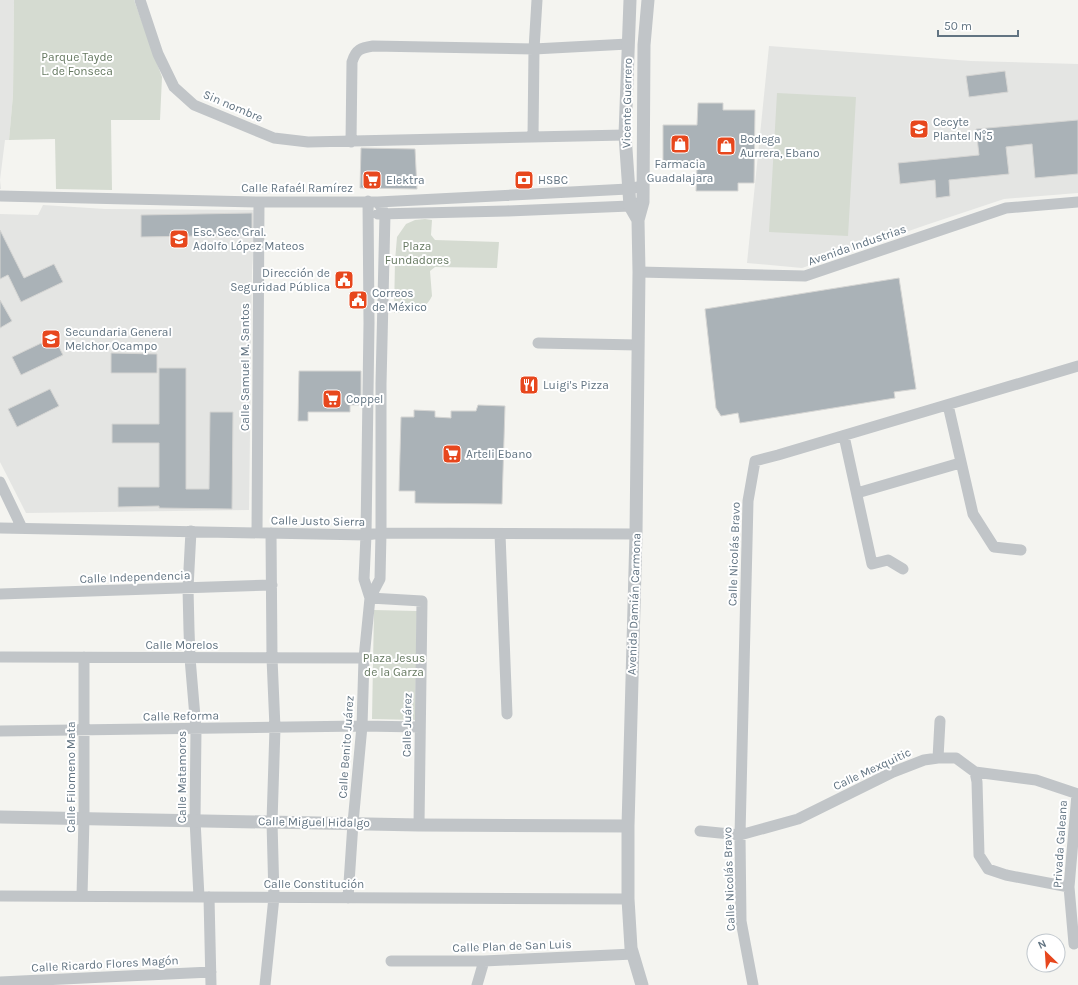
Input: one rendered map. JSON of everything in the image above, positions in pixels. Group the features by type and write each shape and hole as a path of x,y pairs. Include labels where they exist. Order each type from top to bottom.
{"street":[{"name":"Sin nombre","path":"140,0 158,54 174,87 194,105 274,138 308,142 351,142 625,135"},
{"path":"533,137 534,49 537,0"},
{"name":"Vicente Guerrero","path":"630,0 625,135 630,206"},
{"name":"Vicente Guerrero","path":"643,202 642,186 645,92 644,45 648,0"},
{"path":"351,142 352,62 354,54 361,48 373,46 534,49 628,44"},
{"name":"Calle Rafaél Ramírez","path":"0,196 259,202 373,201 628,189 642,186"},
{"path":"373,201 385,214"},
{"name":"Calle Benito Juárez","path":"370,598 364,579 369,323 369,215 373,201"},
{"name":"Calle Samuel M. Santos","path":"257,533 259,202"},
{"path":"369,215 630,206 643,202"},
{"name":"Avenida Damián Carmona","path":"642,985 631,948 628,899 628,826 636,534 639,272 638,220 643,202"},
{"name":"Avenida Industrias","path":"639,272 805,276 1006,208 1078,202"},
{"name":"Avenida Damián Carmona","path":"630,206 638,220"},
{"name":"Calle Benito Juárez","path":"348,898 362,726 364,658 370,598 380,579 382,324 385,214"},
{"path":"369,323 382,324"},
{"path":"538,343 638,345"},
{"name":"Calle Nicolás Bravo","path":"753,985 741,921 740,835 748,501 755,461 1078,366"},
{"path":"948,405 973,514 994,547 1022,550"},
{"path":"844,436 872,564 888,560 903,569"},
{"path":"857,493 960,462"},
{"path":"0,482 22,528"},
{"name":"Calle Justo Sierra","path":"0,528 366,535 636,534"},
{"name":"Calle Matamoros","path":"191,531 188,588 190,658 196,729 194,820 204,897 211,985"},
{"path":"265,985 274,897 272,822 275,728 272,658 271,533"},
{"path":"500,534 507,714"},
{"name":"Calle Independencia","path":"0,594 272,585"},
{"name":"Calle Juárez","path":"370,598 422,601 419,825"},
{"name":"Calle Morelos","path":"0,657 364,658"},
{"name":"Calle Filomeno Mata","path":"82,896 84,818 84,657"},
{"path":"938,758 940,721"},
{"name":"Calle Reforma","path":"0,731 362,726 420,727"},
{"name":"Calle Mexquitic","path":"700,831 740,835 798,819 894,772 924,760 938,758 956,758 976,772 1036,780 1078,794"},
{"path":"976,772 979,855 988,868 1006,875 1069,887"},
{"name":"Privada Galeana","path":"1074,944 1069,887 1078,794"},
{"name":"Calle Miguel Hidalgo","path":"0,817 419,825 628,826"},
{"name":"Calle Constitución","path":"0,896 628,899"},
{"name":"Calle Plan de San Luis","path":"391,961 484,961 633,954"},
{"path":"477,985 484,961"},
{"name":"Calle Ricardo Flores Magón","path":"0,982 76,982 211,972"}],"shaded area":[{"path":"0,0 14,0 13,95 9,140 5,140 0,180"},
{"name":"Cecyte Plantel N°5","path":"769,46 971,61 1078,64 1078,193 1004,199 802,268 747,263"},
{"path":"43,205 105,209 256,210 252,271 249,510 26,513 0,462 0,214 38,215"}],"green space":[{"name":"Parque Tayde L. de Fonseca","path":"14,0 134,0 162,77 160,120 111,120 112,190 56,189 55,139 9,140 13,95"},
{"path":"777,93 856,97 848,236 769,232"},
{"name":"Plaza Fundadores","path":"415,220 432,220 431,235 435,240 499,242 497,268 435,267 430,271 432,296 425,306 421,309 394,313 397,237 406,224"},
{"name":"Plaza Jesus de la Garza","path":"374,610 417,611 415,720 372,719"}],"building":[{"path":"1005,71 1008,92 969,97 966,76"},
{"name":"Bodega Aurrera, Ebano","path":"698,103 723,103 723,110 755,110 754,183 738,183 738,191 696,191 697,167 663,167 663,125 697,125"},
{"path":"1078,120 1078,174 1035,178 1032,144 1006,147 1009,174 949,180 950,196 936,198 935,180 900,184 898,163 979,155 976,129"},
{"path":"361,148 415,149 417,189 360,188"},
{"path":"252,213 252,235 141,237 141,215"},
{"path":"0,230 24,278 54,264 63,282 21,302 8,275 0,279"},
{"path":"899,278 916,389 894,392 895,398 740,423 738,413 721,416 716,408 705,309"},
{"path":"0,300 12,321 0,328"},
{"path":"54,337 63,355 21,375 12,357"},
{"path":"111,353 157,354 157,373 111,373"},
{"path":"159,368 186,368 186,489 209,489 210,412 233,412 232,509 159,508 159,506 118,507 118,487 159,487 159,443 112,443 112,424 159,424"},
{"name":"Coppel","path":"299,371 361,371 361,405 350,405 350,412 308,412 308,421 298,421"},
{"path":"50,389 59,406 17,427 8,409"},
{"name":"Arteli Ebano","path":"478,405 505,406 502,504 415,503 415,491 399,491 401,417 414,417 414,410 435,411 435,417 451,418 451,411 476,411"}],"place":[{"name":"Cecyte Plantel N°5","path":"919,129"},
{"name":"Farmacia Guadalajara","path":"680,144"},
{"name":"Bodega Aurrera, Ebano","path":"726,146"},
{"name":"Elektra","path":"372,180"},
{"name":"HSBC","path":"524,180"},
{"name":"Esc. Sec. Gral. Adolfo López Mateos","path":"179,239"},
{"name":"Dirección de Seguridad Pública","path":"344,280"},
{"name":"Correos de México","path":"358,300"},
{"name":"Secundaria General Melchor Ocampo","path":"51,339"},
{"name":"Luigi's Pizza","path":"529,385"},
{"name":"Coppel","path":"332,399"},
{"name":"Arteli Ebano","path":"452,454"}]}
